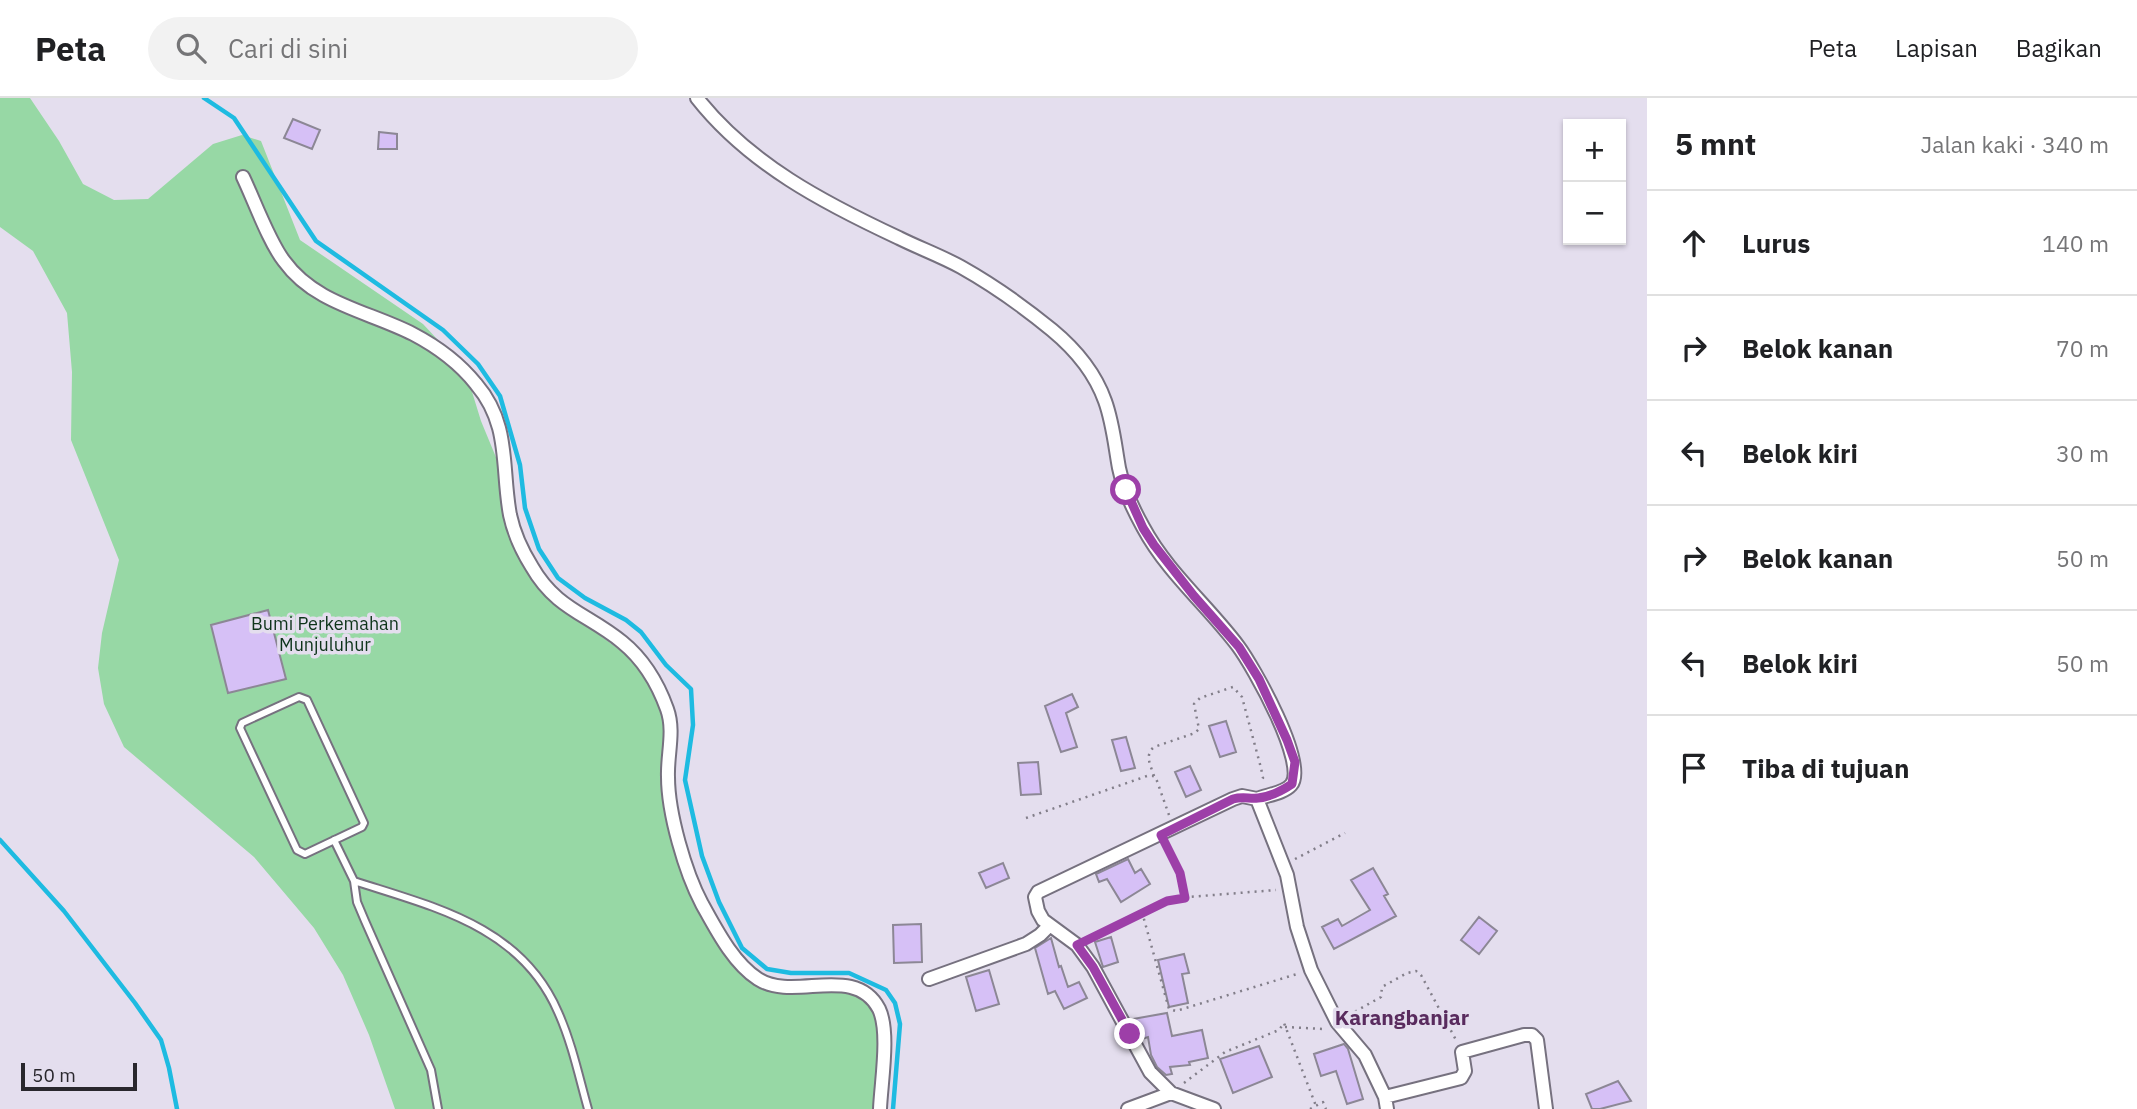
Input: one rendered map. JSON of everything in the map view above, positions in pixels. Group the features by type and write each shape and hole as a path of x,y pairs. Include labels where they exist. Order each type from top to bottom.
{"street":[{"path":"697,98 712,116 768,167 834,206 960,266 1020,305 1072,348 1090,371 1106,402 1119,470 1143,528 1194,596 1239,647 1259,679 1295,762 1292,784 1257,799 1242,796 1233,799 1038,892 1035,897 1035,904 1049,926 1077,945 1093,967 1150,1072 1171,1093 1214,1109"},
{"path":"243,177 282,260 305,283 331,300 431,344 458,366 487,399 502,434 512,523 521,548 532,567 556,599 606,631 637,656 659,690 668,713 670,735 667,775 674,819 692,881 702,903 730,950 759,980 785,988 842,985 855,988 872,1001 882,1019 880,1109"},
{"path":"1257,799 1291,888 1297,927 1311,970 1340,1026 1365,1055 1386,1103 1461,1078 1465,1071 1462,1052 1532,1035 1537,1040 1546,1109"},
{"path":"929,979 1026,944 1049,926"},
{"path":"1128,1109 1171,1093"}],"lane":[{"path":"299,697 307,700 363,818 362,827 334,840 305,854 297,849 240,732 242,723 299,697"},
{"path":"334,840 354,881 357,902 431,1070 438,1109"},
{"path":"354,881 452,914 494,935 524,958 558,1010 574,1055 588,1109"}],"path":[{"path":"1185,898 1148,757 1149,751 1154,747 1195,733 1199,729 1194,704 1200,698 1233,687 1242,697 1263,778 1257,799"},
{"path":"1026,818 1147,776 1154,776"},
{"path":"1283,866 1345,833"},
{"path":"1077,945 1176,898 1291,888"},
{"path":"1142,912 1169,1009 1176,1010 1311,970"},
{"path":"1285,1027 1340,1026 1381,997 1382,987 1416,971 1421,975 1462,1052"},
{"path":"1171,1093 1225,1052 1279,1030 1283,1023 1316,1106"},
{"path":"1310,1109 1323,1102 1326,1109"}],"green space":[{"name":"Bumi Perkemahan Munjuluhur","path":"0,98 30,98 59,141 83,184 114,200 148,199 213,144 242,135 261,141 300,240 423,324 465,369 481,421 512,496 529,565 574,616 660,680 675,831 703,918 750,976 844,989 866,998 885,1025 880,1109 395,1109 369,1035 343,975 314,928 254,857 124,747 104,704 98,668 102,633 119,560 71,440 72,372 67,313 33,251 0,227"}],"building":[{"path":"293,119 320,130 312,149 284,138"},
{"path":"379,132 397,134 397,149 378,149"},
{"path":"268,610 286,679 228,693 211,625"},
{"path":"1072,694 1078,707 1066,713 1077,747 1061,752 1045,706"},
{"path":"1226,721 1236,752 1220,757 1209,726"},
{"path":"1126,737 1135,768 1121,771 1112,740"},
{"path":"1038,762 1041,794 1021,795 1018,763"},
{"path":"1190,766 1201,790 1186,797 1175,772"},
{"path":"1128,859 1135,873 1141,869 1150,884 1121,902 1107,879 1099,882 1096,874"},
{"path":"1003,863 1009,878 986,888 979,873"},
{"path":"1373,868 1388,894 1384,896 1396,916 1334,949 1322,927 1338,919 1342,926 1370,910 1351,880"},
{"path":"1479,917 1497,931 1479,954 1461,940"},
{"path":"921,924 922,962 894,963 893,925"},
{"path":"1111,937 1118,962 1103,967 1095,942"},
{"path":"1051,938 1068,987 1079,982 1087,998 1064,1009 1055,991 1048,994 1035,948"},
{"path":"1184,954 1189,973 1182,974 1188,1003 1169,1007 1158,960"},
{"path":"989,970 999,1004 976,1011 966,977"},
{"path":"1167,1013 1172,1036 1202,1030 1208,1058 1189,1062 1190,1065 1170,1067 1172,1074 1166,1075 1157,1067 1151,1055 1148,1037 1142,1039 1133,1019"},
{"path":"1344,1044 1348,1049 1363,1099 1347,1104 1336,1071 1321,1076 1314,1054"},
{"path":"1259,1046 1272,1077 1233,1093 1220,1059"},
{"path":"1618,1081 1631,1101 1592,1109 1586,1094"}],"waterway":[{"path":"204,98 234,118 316,241 443,330 478,364 500,396 520,465 525,508 539,549 558,578 641,632 666,665 691,689 693,725 685,780 702,856 719,902 742,948 767,969 791,973 849,973 886,990 895,1003 900,1024 893,1109"},
{"path":"0,840 64,911 161,1040 177,1109"}],"district":[{"name":"Karangbanjar","path":"1402,1018"}],"route":[{"path":"1126,490 1154,545 1239,647 1259,679 1295,762 1295,778 1285,789 1257,799 1242,796 1233,799 1161,835 1180,873 1185,898 1167,901 1077,945 1093,967 1130,1034"}]}
